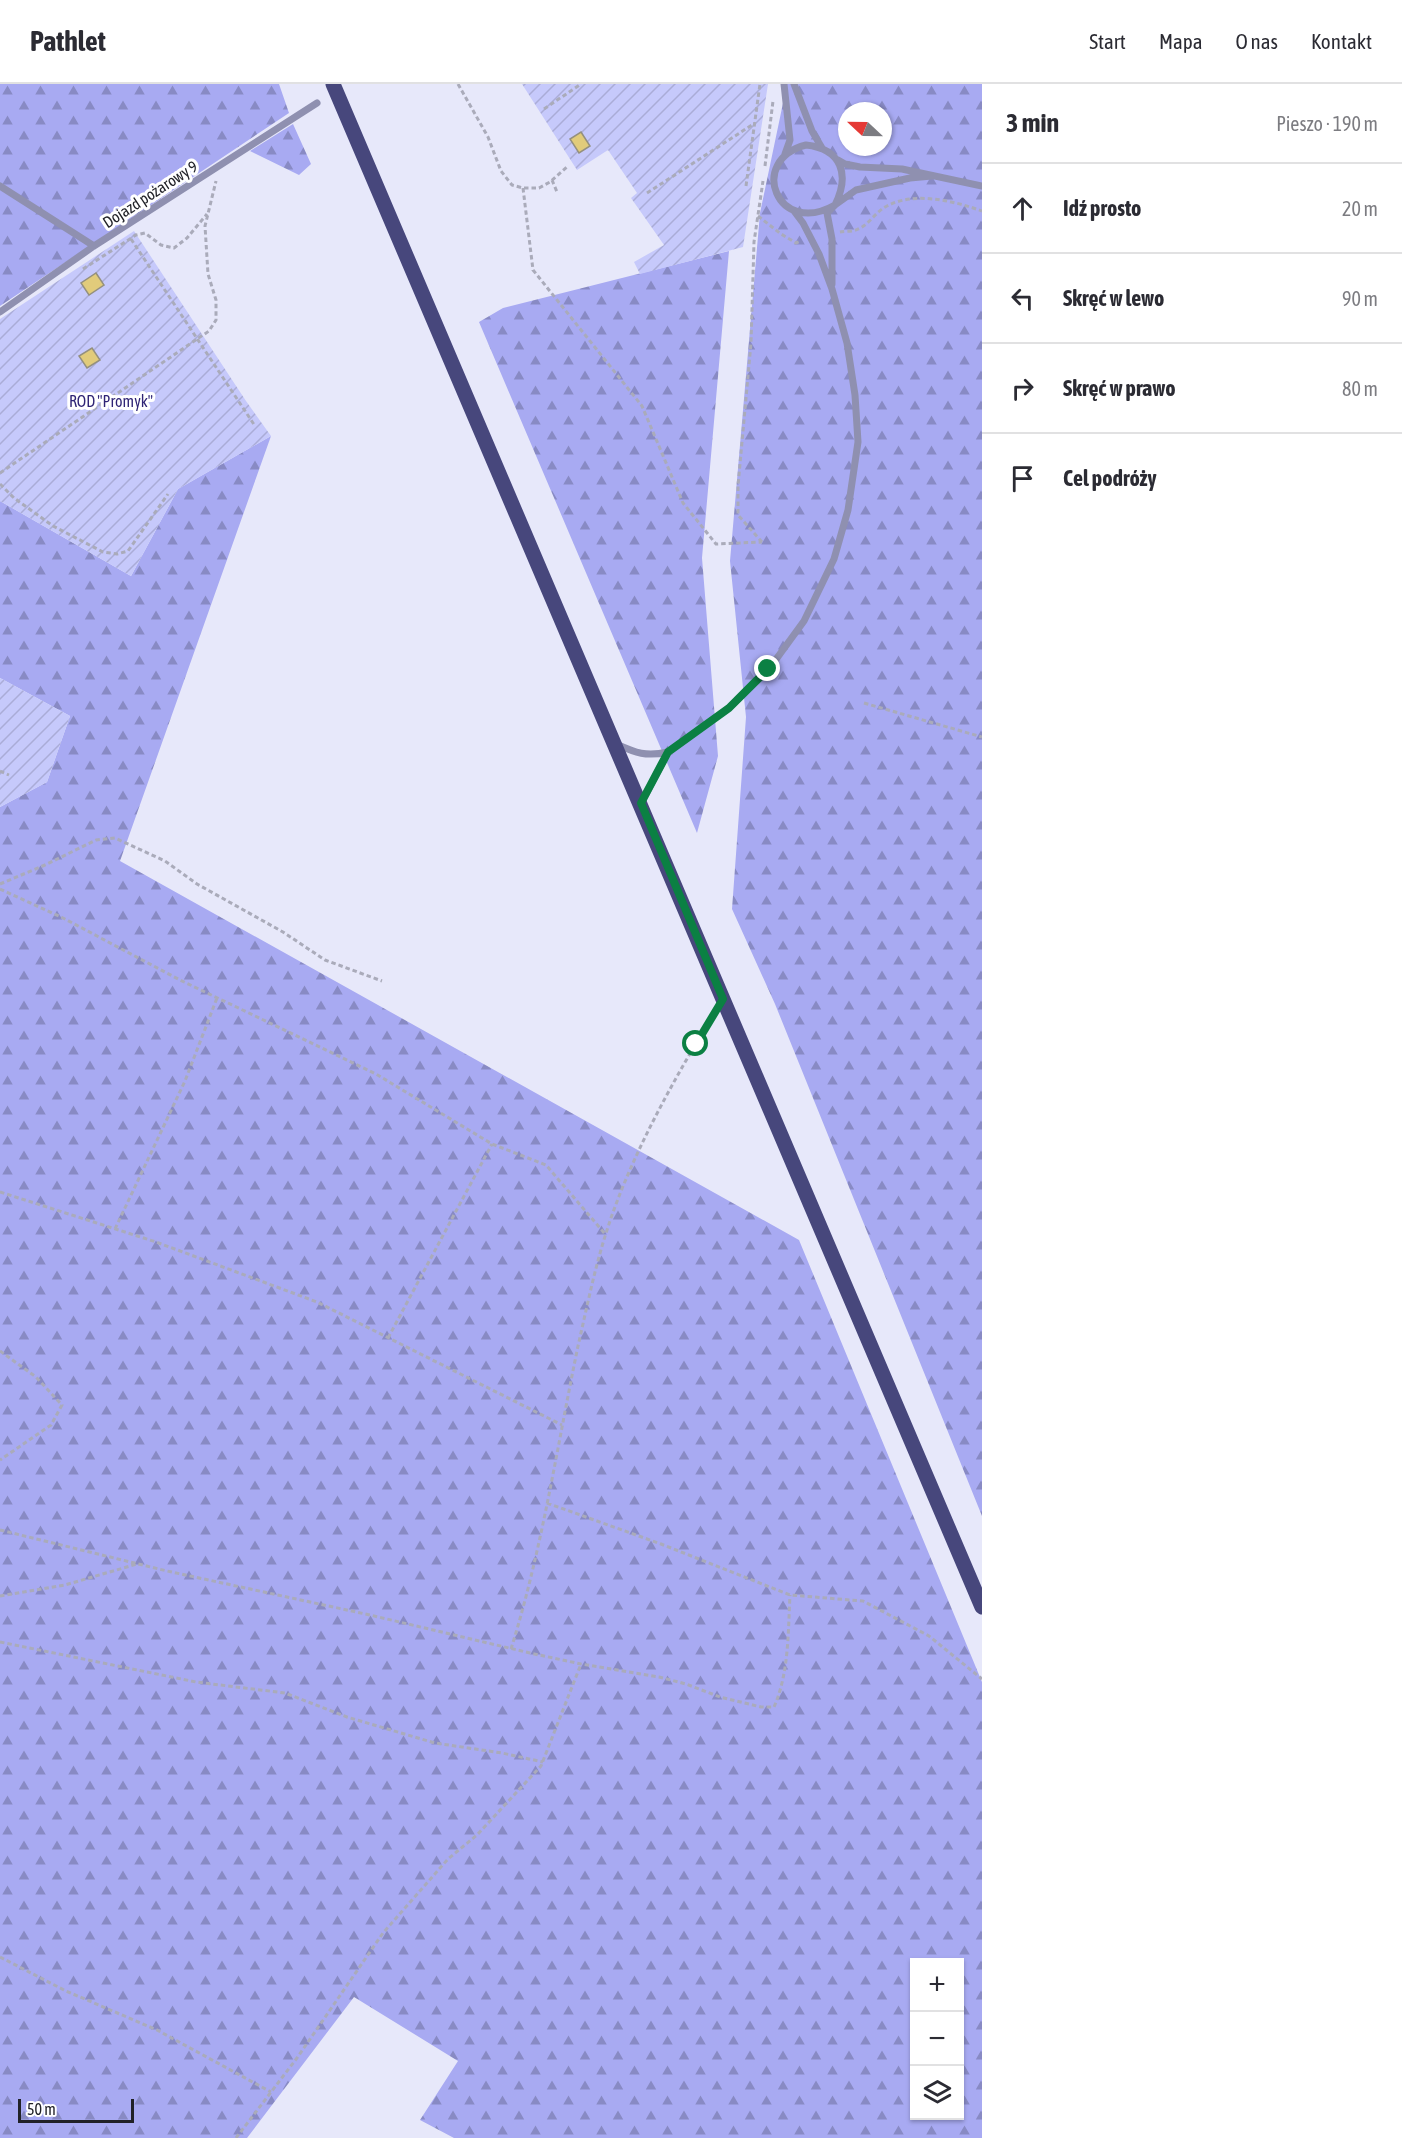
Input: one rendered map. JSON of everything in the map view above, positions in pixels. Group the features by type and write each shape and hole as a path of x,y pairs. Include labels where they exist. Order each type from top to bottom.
{"main road":[{"path":"333,84 982,1607"}],"lane":[{"path":"784,84 789,140 785,154"},
{"path":"794,84 812,131 822,148"},
{"name":"Dojazd pożarowy 9","path":"0,312 94,246 316,103"},
{"path":"835,157 843,171 843,183 835,205 815,214 804,214 785,205 774,186 777,164 785,154 806,145 822,148 835,157 845,164 902,169 982,186"},
{"path":"832,289 831,233 827,213 856,190 910,178 932,176"},
{"path":"0,186 94,246"},
{"path":"614,743 633,752 652,756 668,752 729,708 768,669 804,621 834,559 848,510 858,442 855,395 847,343 832,289 819,254 794,211"},
{"path":"641,803 668,752"}],"path":[{"path":"458,84 474,108 501,171 512,185 539,188 567,167"},
{"path":"544,109 581,84"},
{"path":"746,186 760,84"},
{"path":"523,188 533,270 642,406 683,503 716,544 762,542 738,515 738,486 751,343 754,242 774,95"},
{"path":"647,193 755,123"},
{"path":"0,473 209,331 216,320 216,300 208,274 206,226 220,164"},
{"path":"552,180 557,192"},
{"path":"831,233 858,230 885,206 900,201 921,198 982,211"},
{"path":"78,273 130,239 145,233 161,245 174,248 187,238 208,213"},
{"path":"758,216 780,234 796,243 810,238"},
{"path":"130,239 255,426"},
{"path":"0,484 14,498 53,525 103,552 117,554 128,551 168,494"},
{"path":"864,703 982,737"},
{"path":"0,771 9,775"},
{"path":"0,884 96,840 115,838 165,861 197,884 283,932 325,960 382,981"},
{"path":"0,889 63,918 217,998 376,1074 492,1144 546,1165 606,1235"},
{"path":"115,1229 185,1081 217,998"},
{"path":"511,1649 528,1594 586,1310 606,1235 643,1143 723,999"},
{"path":"388,1338 492,1144"},
{"path":"0,1192 156,1242 316,1302 562,1425"},
{"path":"0,1351 36,1377 62,1405 51,1425 0,1460"},
{"path":"547,1503 672,1548 790,1595 863,1601 929,1636 982,1679"},
{"path":"0,1530 284,1598 370,1615 511,1649 659,1677 687,1684 720,1697 760,1707 774,1707 783,1687 790,1595"},
{"path":"0,1596 64,1585 138,1564"},
{"path":"0,1642 196,1682 285,1693 347,1717 435,1743 543,1762"},
{"path":"236,2138 337,2002 383,1933 448,1859 477,1835 543,1762 581,1664"},
{"path":"0,1957 66,1991 157,2030 271,2092"}],"green space":[{"path":"0,84 279,84 289,113 0,306"},
{"path":"522,84 768,84 743,247 640,274 634,262 664,245 631,198 637,193 608,150 577,170"},
{"path":"787,84 982,84 982,1516 775,1004 732,909 746,717 730,561 760,213"},
{"path":"293,124 311,164 299,175 250,151"},
{"name":"ROD \"Promyk\"","path":"134,231 271,436 178,489 131,576 0,501 0,319"},
{"path":"729,251 702,558 718,756 697,833 479,322 503,308"},
{"path":"271,436 120,861 799,1240 982,1682 982,2138 454,2138 420,2120 458,2061 354,1997 247,2138 0,2138 0,807 47,782 70,716 0,678 0,501 131,576 178,489"},
{"path":"0,678 70,716 47,782 0,807"}],"building":[{"path":"581,132 590,146 579,153 570,139"},
{"path":"96,273 104,285 89,295 81,283"},
{"path":"92,348 100,360 87,368 79,356"}],"route":[{"path":"696,1044 723,999 641,803 668,752 729,708 768,669"}]}
